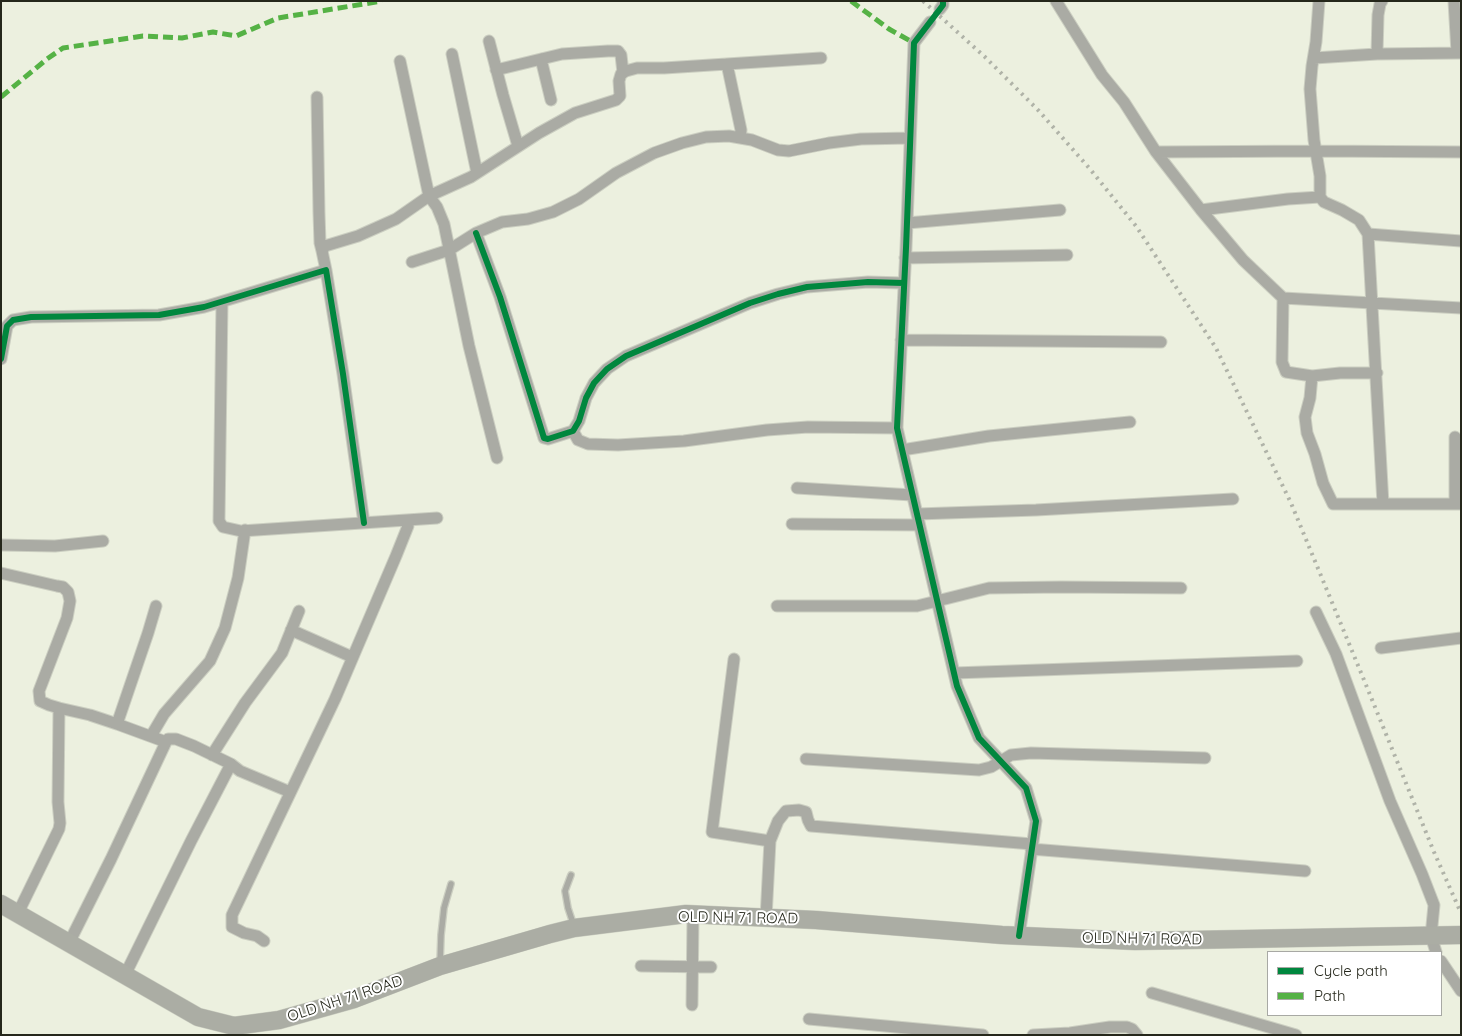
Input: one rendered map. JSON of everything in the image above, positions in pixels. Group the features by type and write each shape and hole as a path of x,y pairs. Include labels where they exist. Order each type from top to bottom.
{"main road":[{"name":"OLD NH 71 ROAD","path":"1,904 198,1017 238,1031 354,999 440,966 574,928 686,914 816,920 1018,936 1145,941 1434,944 1461,935"}],"street":[{"path":"1056,1 1102,75 1124,102 1156,152 1243,260 1283,298 1461,308"},
{"path":"1319,1 1310,89 1320,176 1320,196 1324,202 1359,220 1368,234 1384,504"},
{"path":"1377,54 1378,15 1382,1"},
{"path":"1314,58 1377,54 1459,53 1454,1"},
{"path":"930,22 914,43 897,428 957,686 979,738 1026,788 1036,821 1018,936"},
{"path":"489,42 518,146"},
{"path":"322,251 325,246 358,236 396,219 429,196 470,177 538,133 574,114 616,100 620,96 619,81 623,72 621,55 618,51 562,54 496,70"},
{"path":"452,54 477,173"},
{"path":"623,72 637,68 821,58"},
{"path":"541,59 551,100"},
{"path":"400,61 429,196 437,207 444,224 469,346 497,458"},
{"path":"727,64 741,130 740,138"},
{"path":"317,97 320,243 343,374 364,523"},
{"path":"412,262 449,250 476,233 502,222 528,219 553,212 579,199 616,173 654,153 682,143 729,136 752,140 778,150 788,151 861,139 910,138"},
{"path":"1156,152 1461,152"},
{"path":"1201,210 1320,196"},
{"path":"907,223 1060,210"},
{"path":"476,233 500,297 544,438 548,439 574,431 586,398 594,383 607,370 626,356 750,303 778,294 808,287 868,282 904,283"},
{"path":"1368,234 1461,241"},
{"path":"905,258 1067,254"},
{"path":"1,359 7,326 13,320 31,317 160,315 204,307 326,270"},
{"path":"1283,298 1282,362 1286,372 1312,376 1340,373 1376,373"},
{"path":"222,302 219,521 223,527 245,530 437,518"},
{"path":"901,340 1161,342"},
{"path":"1312,376 1310,398 1304,416 1307,433 1323,483 1333,504 1458,504 1455,437"},
{"path":"902,450 989,436 1130,422"},
{"path":"574,431 578,440 588,444 618,445 684,441 767,430 808,427 897,428"},
{"path":"797,488 912,495"},
{"path":"792,524 918,519 1036,510 1233,500"},
{"path":"264,941 257,936 244,933 232,927 232,915 334,699 396,556 409,520"},
{"path":"151,736 164,714 210,661 214,653 225,628 234,595 245,530"},
{"path":"1,545 55,546 103,541"},
{"path":"1,574 63,587 68,592 70,601 67,618 39,691 40,701 59,708 90,715 166,742"},
{"path":"777,606 917,606 989,588 1181,588"},
{"path":"117,724 156,606"},
{"path":"212,755 245,703 282,653 299,610"},
{"path":"1316,612 1336,654 1390,801 1434,905 1434,944"},
{"path":"291,630 352,657"},
{"path":"1381,648 1461,638"},
{"path":"734,659 712,832 770,841"},
{"path":"954,673 1297,661"},
{"path":"18,913 59,830 59,708"},
{"path":"69,943 112,859 168,739 176,739 194,746 231,764 240,771 290,792"},
{"path":"806,759 979,770 991,767 1012,755 1031,753 1205,758"},
{"path":"125,975 231,764"},
{"path":"766,918 770,841 778,821 786,811 799,810 806,812 811,826 1305,871"},
{"path":"692,1005 693,915"},
{"path":"1442,962 1461,991"},
{"path":"641,966 711,967"},
{"path":"1152,993 1296,1035"},
{"path":"809,1019 983,1035"},
{"path":"1033,1035 1070,1033 1110,1027 1127,1027 1132,1029 1137,1035"}],"lane":[{"path":"571,875 565,891 574,928"},
{"path":"440,966 440,935 444,908 451,884"}],"railway":[{"path":"923,1 985,57 1039,111 1090,169 1136,226 1216,348 1291,503 1434,852 1461,913"}],"marked path":[{"path":"1,97 63,48 143,36 182,38 213,32 236,36 278,18 382,1"},
{"path":"851,1 889,29 914,43"}],"cycle path":[{"path":"943,1 943,5 914,43 897,428 957,686 979,738 1026,788 1036,821 1019,936"},
{"path":"476,233 500,297 544,438 548,439 573,431 594,383 607,369 626,356 750,303 778,294 807,287 868,282 904,283"},
{"path":"1,359 7,326 13,320 31,317 159,315 204,307 326,270 364,523"}]}
